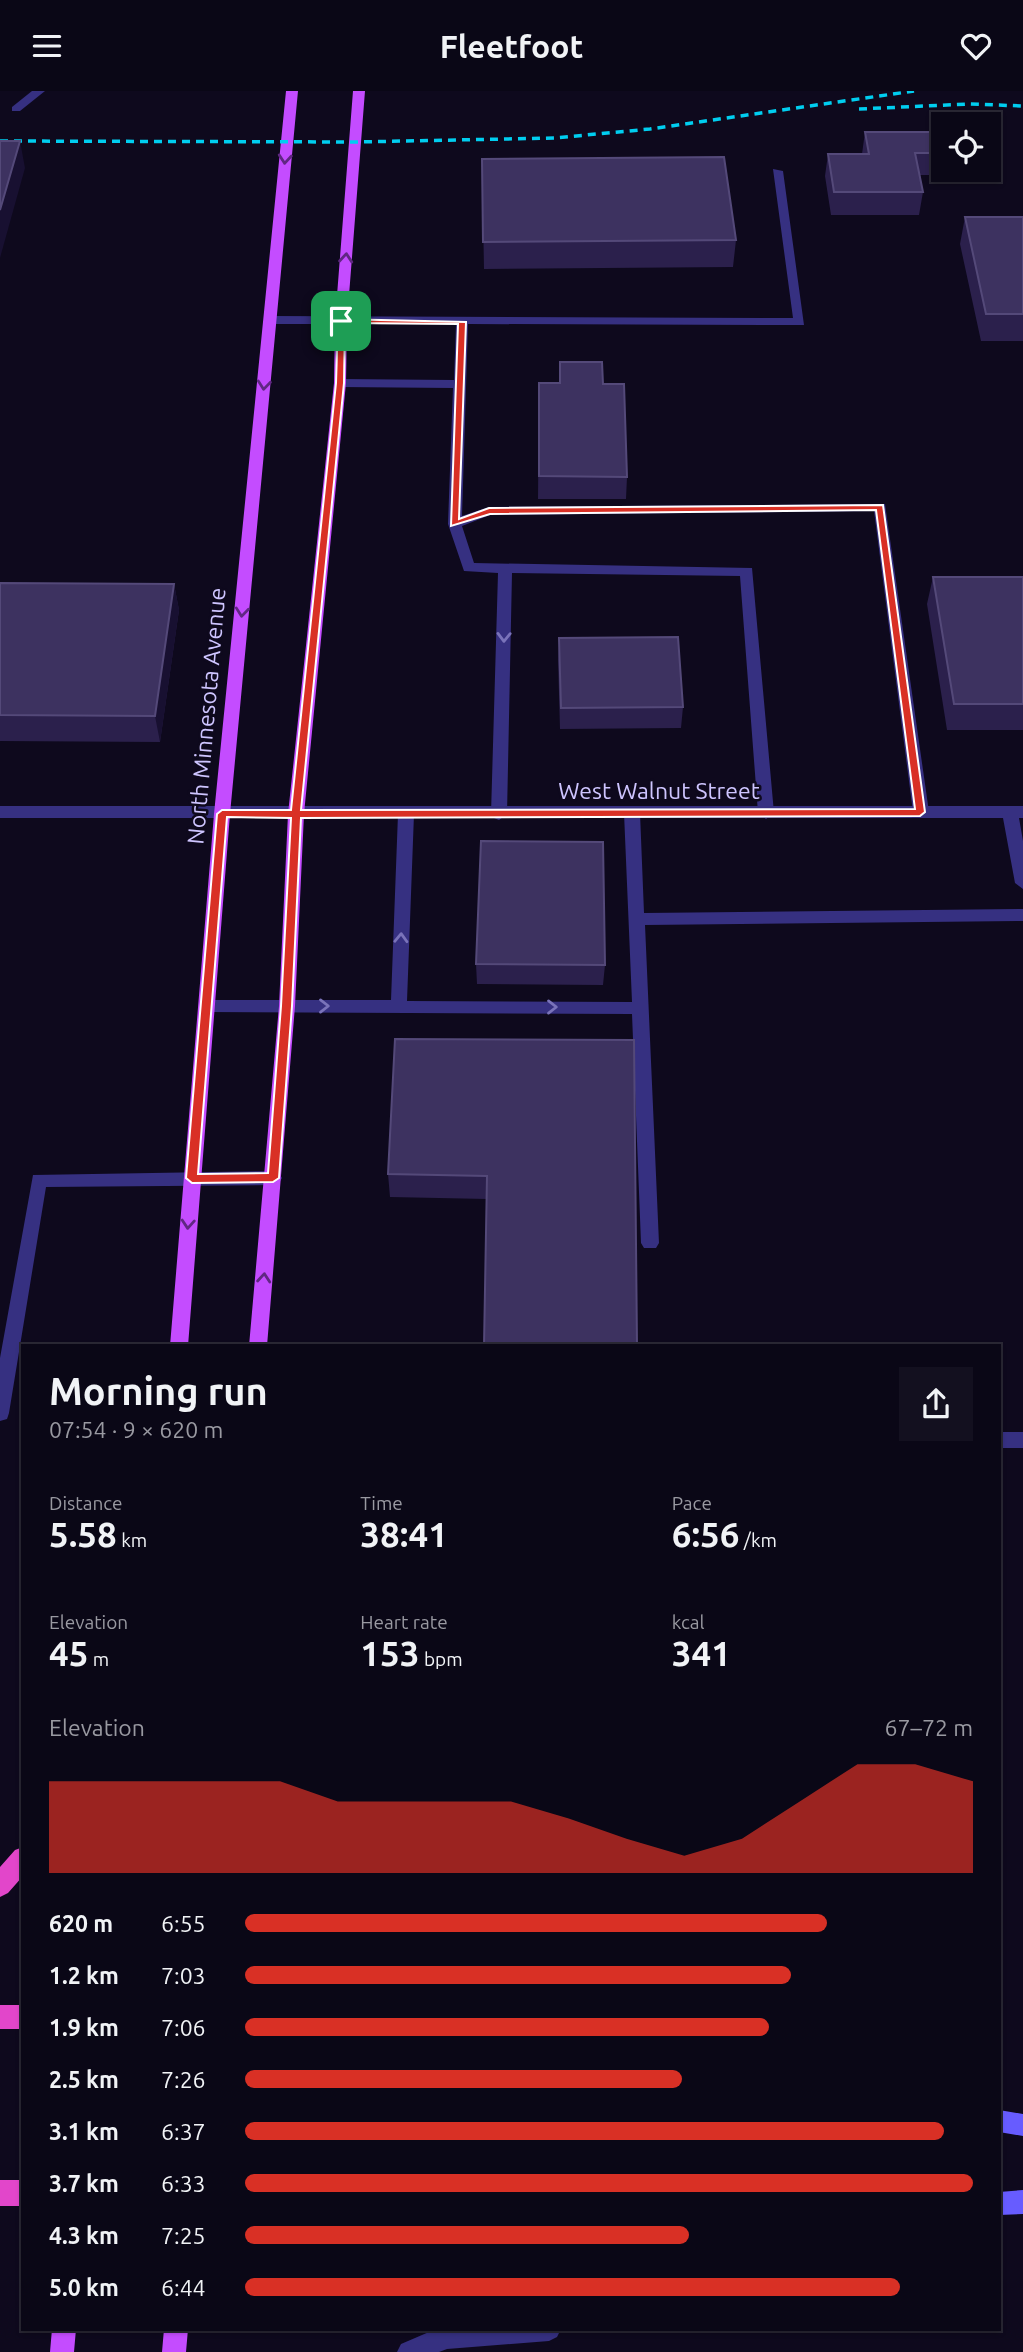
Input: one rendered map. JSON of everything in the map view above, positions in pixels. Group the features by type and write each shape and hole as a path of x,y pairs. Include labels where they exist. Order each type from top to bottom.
{"highway":[{"path":"0,1885 21,1861"},
{"path":"0,2017 21,2017"},
{"path":"0,2193 21,2193"}],"main road":[{"name":"North Minnesota Avenue","path":"179,1344 222,814 292,91"},
{"path":"258,1344 287,1006 296,814 340,383 341,321 359,91"},
{"path":"1001,2121 1023,2125"},
{"path":"1001,2204 1023,2202"},
{"path":"62,2352 64,2331"},
{"path":"174,2352 176,2331"}],"street":[{"path":"16,109 39,91"},
{"path":"270,320 800,322 777,171"},
{"path":"462,322 454,524 469,568 747,571 766,813"},
{"path":"340,383 460,384"},
{"path":"454,524 489,511 880,507 920,812"},
{"path":"499,814 505,568"},
{"name":"West Walnut Street","path":"0,812 1016,812"},
{"path":"1016,812 1023,883"},
{"path":"632,813 638,1008 650,1243"},
{"path":"399,1006 406,814"},
{"path":"635,919 1023,915"},
{"path":"207,1006 638,1008"},
{"path":"0,1413 39,1181 273,1178"},
{"path":"1001,1440 1023,1440"},
{"path":"409,2352 447,2337 524,2331"}],"building":[{"path":"865,132 931,132 931,153 915,153 923,192 834,192 828,154 869,154"},
{"path":"0,141 20,141 0,210"},
{"path":"724,157 736,240 483,242 482,159"},
{"path":"965,217 1023,217 1023,314 986,314"},
{"path":"560,362 602,362 603,384 624,384 627,477 539,476 539,383 560,383"},
{"path":"933,577 1023,577 1023,704 954,704"},
{"path":"0,583 174,584 155,716 0,715"},
{"path":"678,637 683,707 561,708 559,638"},
{"path":"481,841 603,842 605,965 476,964"},
{"path":"395,1039 634,1040 637,1344 484,1344 487,1176 388,1174"}],"railway":[{"path":"0,141 355,142 554,138 650,129 914,91"},
{"path":"859,109 970,104 1023,106"}],"route":[{"path":"341,321 340,383 296,814 287,1006 273,1178 192,1178 222,814 296,814 920,812 880,507 489,511 454,524 462,322 341,321"}]}
